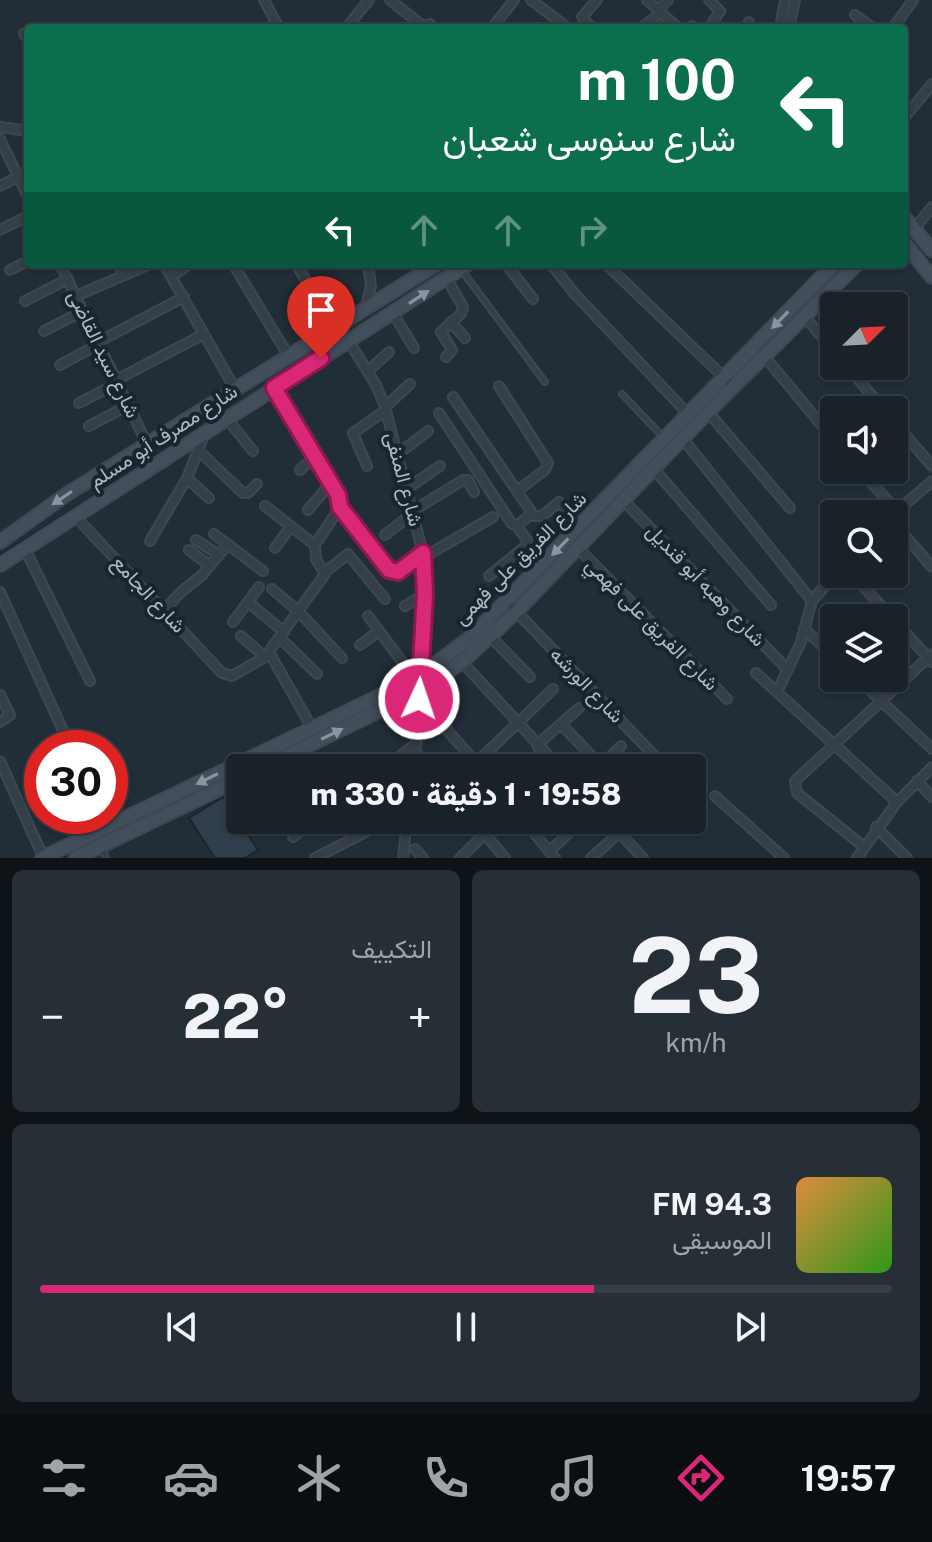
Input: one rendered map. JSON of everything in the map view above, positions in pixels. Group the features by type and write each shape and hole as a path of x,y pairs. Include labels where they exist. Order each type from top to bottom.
{"street":[{"path":"264,0 277,24"},
{"path":"349,24 369,0"},
{"path":"390,0 420,24"},
{"path":"531,0 563,24"},
{"path":"587,24 582,17 597,0"},
{"path":"647,0 674,24"},
{"path":"646,24 668,0"},
{"path":"709,0 720,11 712,24"},
{"path":"790,24 795,0"},
{"path":"499,24 511,1"},
{"path":"895,24 909,1"},
{"path":"780,24 783,2"},
{"path":"855,15 867,24"},
{"path":"908,113 932,84"},
{"path":"0,127 24,130"},
{"path":"0,139 24,189"},
{"path":"0,186 18,177"},
{"path":"914,229 932,207"},
{"path":"0,230 24,218"},
{"path":"908,222 932,250"},
{"path":"908,248 932,277"},
{"path":"10,270 24,263"},
{"name":"شارع سيد القاضى","path":"62,268 147,444"},
{"path":"121,268 124,275"},
{"path":"76,296 141,268"},
{"path":"167,268 235,389"},
{"path":"172,276 184,268"},
{"path":"235,268 288,355"},
{"name":"شارع المنفى","path":"299,268 333,326 368,371 386,408 414,511 423,555 425,594 415,754"},
{"path":"365,307 371,286 369,268"},
{"name":"شارع مصرف أبو مسلم","path":"0,542 67,494 430,268"},
{"name":"شارع مصرف أبو مسلم","path":"0,565 464,268"},
{"path":"509,268 533,299"},
{"path":"554,268 688,414"},
{"path":"610,268 729,383"},
{"name":"شارع الفريق على فهمى","path":"128,810 312,728 419,686 471,637 512,606 591,535 708,412 729,383 830,268"},
{"name":"شارع الفريق على فهمى","path":"289,754 462,662 491,637 512,606 581,525 688,414 765,357 853,268"},
{"path":"25,301 68,279"},
{"path":"446,357 452,350 441,332 461,314 463,307 447,279"},
{"path":"60,365 184,297"},
{"path":"380,299 414,348"},
{"path":"44,331 83,311"},
{"path":"805,317 820,335"},
{"path":"451,322 465,338"},
{"path":"79,403 204,334"},
{"path":"368,371 389,352"},
{"path":"765,357 820,423"},
{"path":"859,380 872,396"},
{"path":"367,466 353,433 386,408 410,384"},
{"path":"499,386 548,463 545,470 517,491"},
{"path":"274,388 338,495 340,507 392,572 398,572 493,517"},
{"path":"453,397 532,513 538,518 557,503 562,503 591,535"},
{"path":"89,426 129,405"},
{"path":"708,412 790,508"},
{"path":"439,413 512,524 527,540 527,545 489,576"},
{"path":"227,419 253,451"},
{"path":"398,454 428,431"},
{"path":"150,541 187,478 205,432"},
{"path":"908,438 932,466"},
{"path":"683,439 812,601"},
{"path":"199,451 241,491 248,493 257,484"},
{"path":"300,470 315,456"},
{"path":"408,488 440,466"},
{"path":"654,469 771,605"},
{"path":"187,478 209,498"},
{"path":"385,535 414,511 463,480 468,480 474,492"},
{"path":"908,502 932,481"},
{"path":"308,510 331,483"},
{"path":"871,484 884,500"},
{"name":"شارع وهبه أبو قنديل","path":"624,501 788,670"},
{"path":"265,506 315,545"},
{"path":"325,572 316,559 315,545 340,507"},
{"path":"517,526 532,513"},
{"name":"شارع الجامع","path":"75,516 222,673 232,676 267,654"},
{"path":"275,548 291,526"},
{"path":"214,534 263,571"},
{"path":"908,539 932,567"},
{"path":"196,540 219,555"},
{"path":"164,610 228,544"},
{"name":"شارع الفريق على فهمي","path":"578,548 727,699"},
{"path":"25,549 90,681"},
{"path":"189,550 210,566"},
{"path":"267,654 325,572 348,554 385,599"},
{"path":"233,622 259,587"},
{"path":"777,692 801,642 812,601 823,588"},
{"path":"865,588 879,604"},
{"path":"272,589 299,612 342,658"},
{"path":"0,592 63,730"},
{"path":"405,606 425,594"},
{"path":"248,602 317,674"},
{"name":"شارع الورشه","path":"512,606 653,754"},
{"path":"368,616 471,754"},
{"path":"804,629 820,643"},
{"path":"360,645 379,631"},
{"path":"863,846 795,789 795,781 931,658 908,634"},
{"path":"241,636 267,654 312,728"},
{"path":"491,637 530,677"},
{"path":"462,662 547,754"},
{"path":"756,673 897,802"},
{"path":"489,754 553,689"},
{"path":"872,692 932,749"},
{"path":"0,695 10,715 0,722"},
{"path":"535,754 579,708"},
{"path":"561,724 590,754"},
{"path":"614,754 621,746"},
{"path":"406,754 416,748 420,754"},
{"path":"0,761 43,858"},
{"path":"857,858 876,827 932,767"},
{"path":"917,781 932,797"},
{"path":"76,858 104,852 226,787"},
{"path":"715,796 784,858"},
{"path":"876,827 907,858"},
{"name":"شارع الفريق على فهمى","path":"43,858 83,834"},
{"path":"293,837 297,834"},
{"path":"315,858 362,834"},
{"path":"403,858 406,834"},
{"path":"460,858 485,834 505,858"},
{"path":"537,834 552,855 570,834"},
{"path":"591,858 618,834"},
{"path":"620,834 641,858"},
{"path":"415,849 423,858"}],"lane":[{"path":"466,268 545,382"},
{"path":"622,394 665,439"}],"building":[{"path":"223,797 226,802 226,834 247,834 258,850 245,858 215,858 189,818"}],"waterway":[{"path":"427,284 448,268"},
{"path":"0,556 286,374"}],"route":[{"path":"321,358 274,388 338,495 340,507 389,570 398,572 423,553 425,594 419,699"}]}
